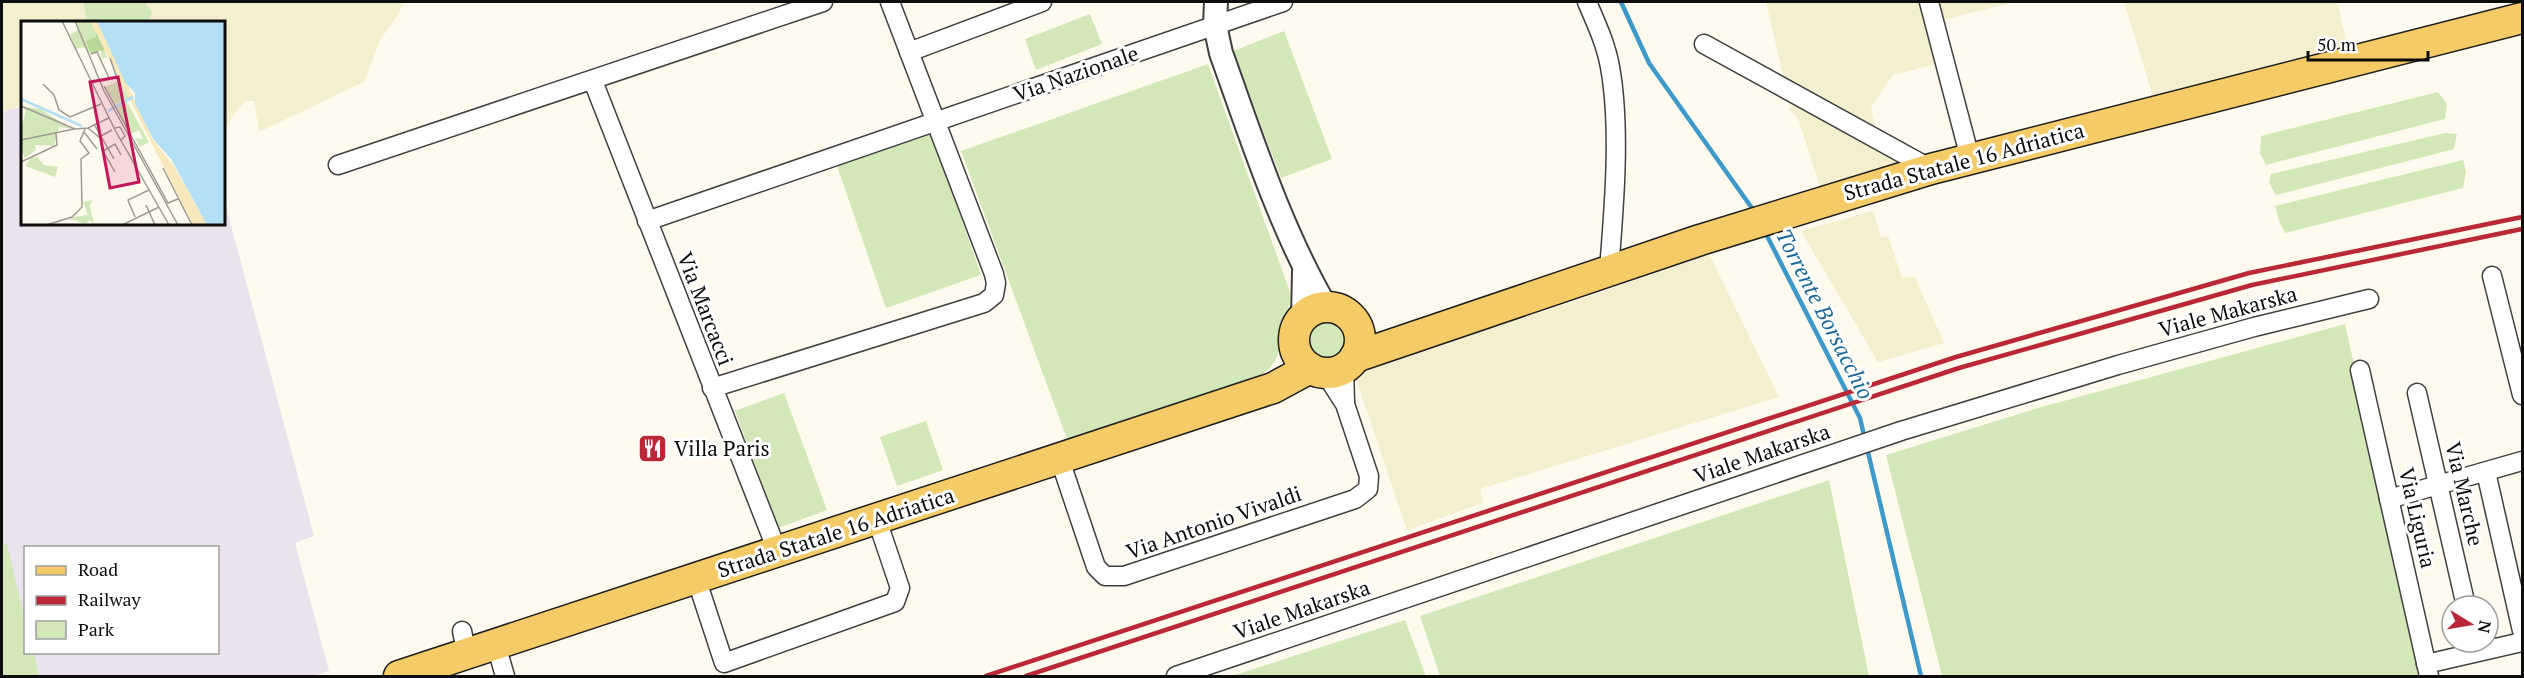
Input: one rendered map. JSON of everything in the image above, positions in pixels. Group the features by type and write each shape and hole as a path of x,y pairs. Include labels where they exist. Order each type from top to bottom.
{"main road":[{"name":"Strada Statale 16 Adriatica","path":"399,676 465,643 496,645 1060,460 1273,388 1326,364 1414,338 1609,270 1808,206 1970,158 2523,18"},
{"path":"1337,309 1347,314 1355,322 1360,340 1326,364 1295,336 1314,313 1337,309"},
{"path":"1355,322 1414,338"}],"street":[{"path":"338,165 823,2"},
{"path":"712,388 984,303 994,295 996,283 994,274 890,2"},
{"path":"909,52 1042,2"},
{"path":"1216,2 1215,25 1221,53 1255,149 1304,270 1314,313"},
{"name":"Via Nazionale","path":"647,222 1283,2"},
{"path":"1587,2 1603,42 1612,86 1614,168 1609,270"},
{"path":"1929,2 1970,158"},
{"path":"1704,44 1931,169"},
{"name":"Via Marcacci","path":"593,81 778,553"},
{"path":"2492,276 2523,395"},
{"name":"Viale Makarska","path":"1176,676 1901,431 2108,368 2254,327 2369,299"},
{"name":"Via Antonio Vivaldi","path":"1060,460 1096,567 1106,576 1119,578 1361,496 1368,489 1369,476 1345,404 1326,364"},
{"name":"Via Liguria","path":"2360,370 2427,670"},
{"name":"Via Marche","path":"2416,393 2463,594"},
{"path":"2389,499 2523,461"},
{"path":"2486,472 2523,631"},
{"path":"696,578 726,670 895,602 900,588 877,520"},
{"path":"2500,644 2523,642"},
{"path":"496,645 505,676"},
{"path":"2427,670 2461,654"}],"shaded area":[{"path":"2,2 83,2 87,21 21,21 21,106 2,112"},
{"path":"145,2 404,2 398,15 380,40 364,82 259,132 254,101 246,101 234,114 225,130 225,21 149,21 152,12"},
{"path":"1766,2 1920,2 1936,64 1893,75 1871,107 1876,133 1785,83"},
{"path":"1939,2 2014,2 1943,20"},
{"path":"2124,2 2337,2 2348,48 2154,100"},
{"path":"1795,102 1907,166 1821,190 1798,118 1788,109"},
{"path":"21,106 21,225 225,225 225,203 314,536 295,543 329,671 313,676 2,676 2,112"},
{"path":"1873,211 1881,238 1888,236 1902,278 1915,277 1944,343 1878,362 1801,231"},
{"path":"1709,254 1779,397 1480,489 1483,503 1407,530 1354,373 1605,291"}],"green space":[{"path":"83,2 145,2 152,12 149,21 87,21"},
{"path":"1090,14 1102,44 1036,70 1025,39"},
{"path":"1284,31 1332,159 1281,178 1233,51"},
{"path":"1208,64 1290,292 1289,309 1277,357 1269,369 1253,379 1067,439 961,151"},
{"path":"2438,92 2447,104 2445,119 2266,165 2260,153 2261,136"},
{"path":"932,133 981,275 886,308 837,166"},
{"path":"2445,133 2457,134 2454,149 2276,195 2269,183 2271,174"},
{"path":"2463,160 2466,172 2463,188 2285,233 2279,221 2275,206"},
{"path":"1327,318 1343,324 1349,340 1343,356 1327,362 1311,356 1305,340 1311,324"},
{"path":"2345,324 2424,676 1942,676 1886,455 2038,408"},
{"path":"784,393 827,510 778,528 735,411"},
{"path":"926,421 943,470 897,486 880,437"},
{"path":"1829,480 1869,676 1440,676 1420,616"},
{"path":"7,544 24,616 24,654 34,654 39,676 4,676 2,668 2,545"},
{"path":"1405,620 1426,676 1232,676"}],"waterway":[{"name":"Torrente Borsacchio","path":"1621,2 1649,63 1754,211"},
{"name":"Torrente Borsacchio","path":"1765,232 1860,418 1865,440"},
{"name":"Torrente Borsacchio","path":"1867,448 1921,676"}],"railway":[{"path":"986,676 1956,357 2249,273 2522,217"},
{"path":"1026,676 1959,368 2252,285 2522,229"}],"place":[{"name":"Villa Paris","path":"653,449"}]}
